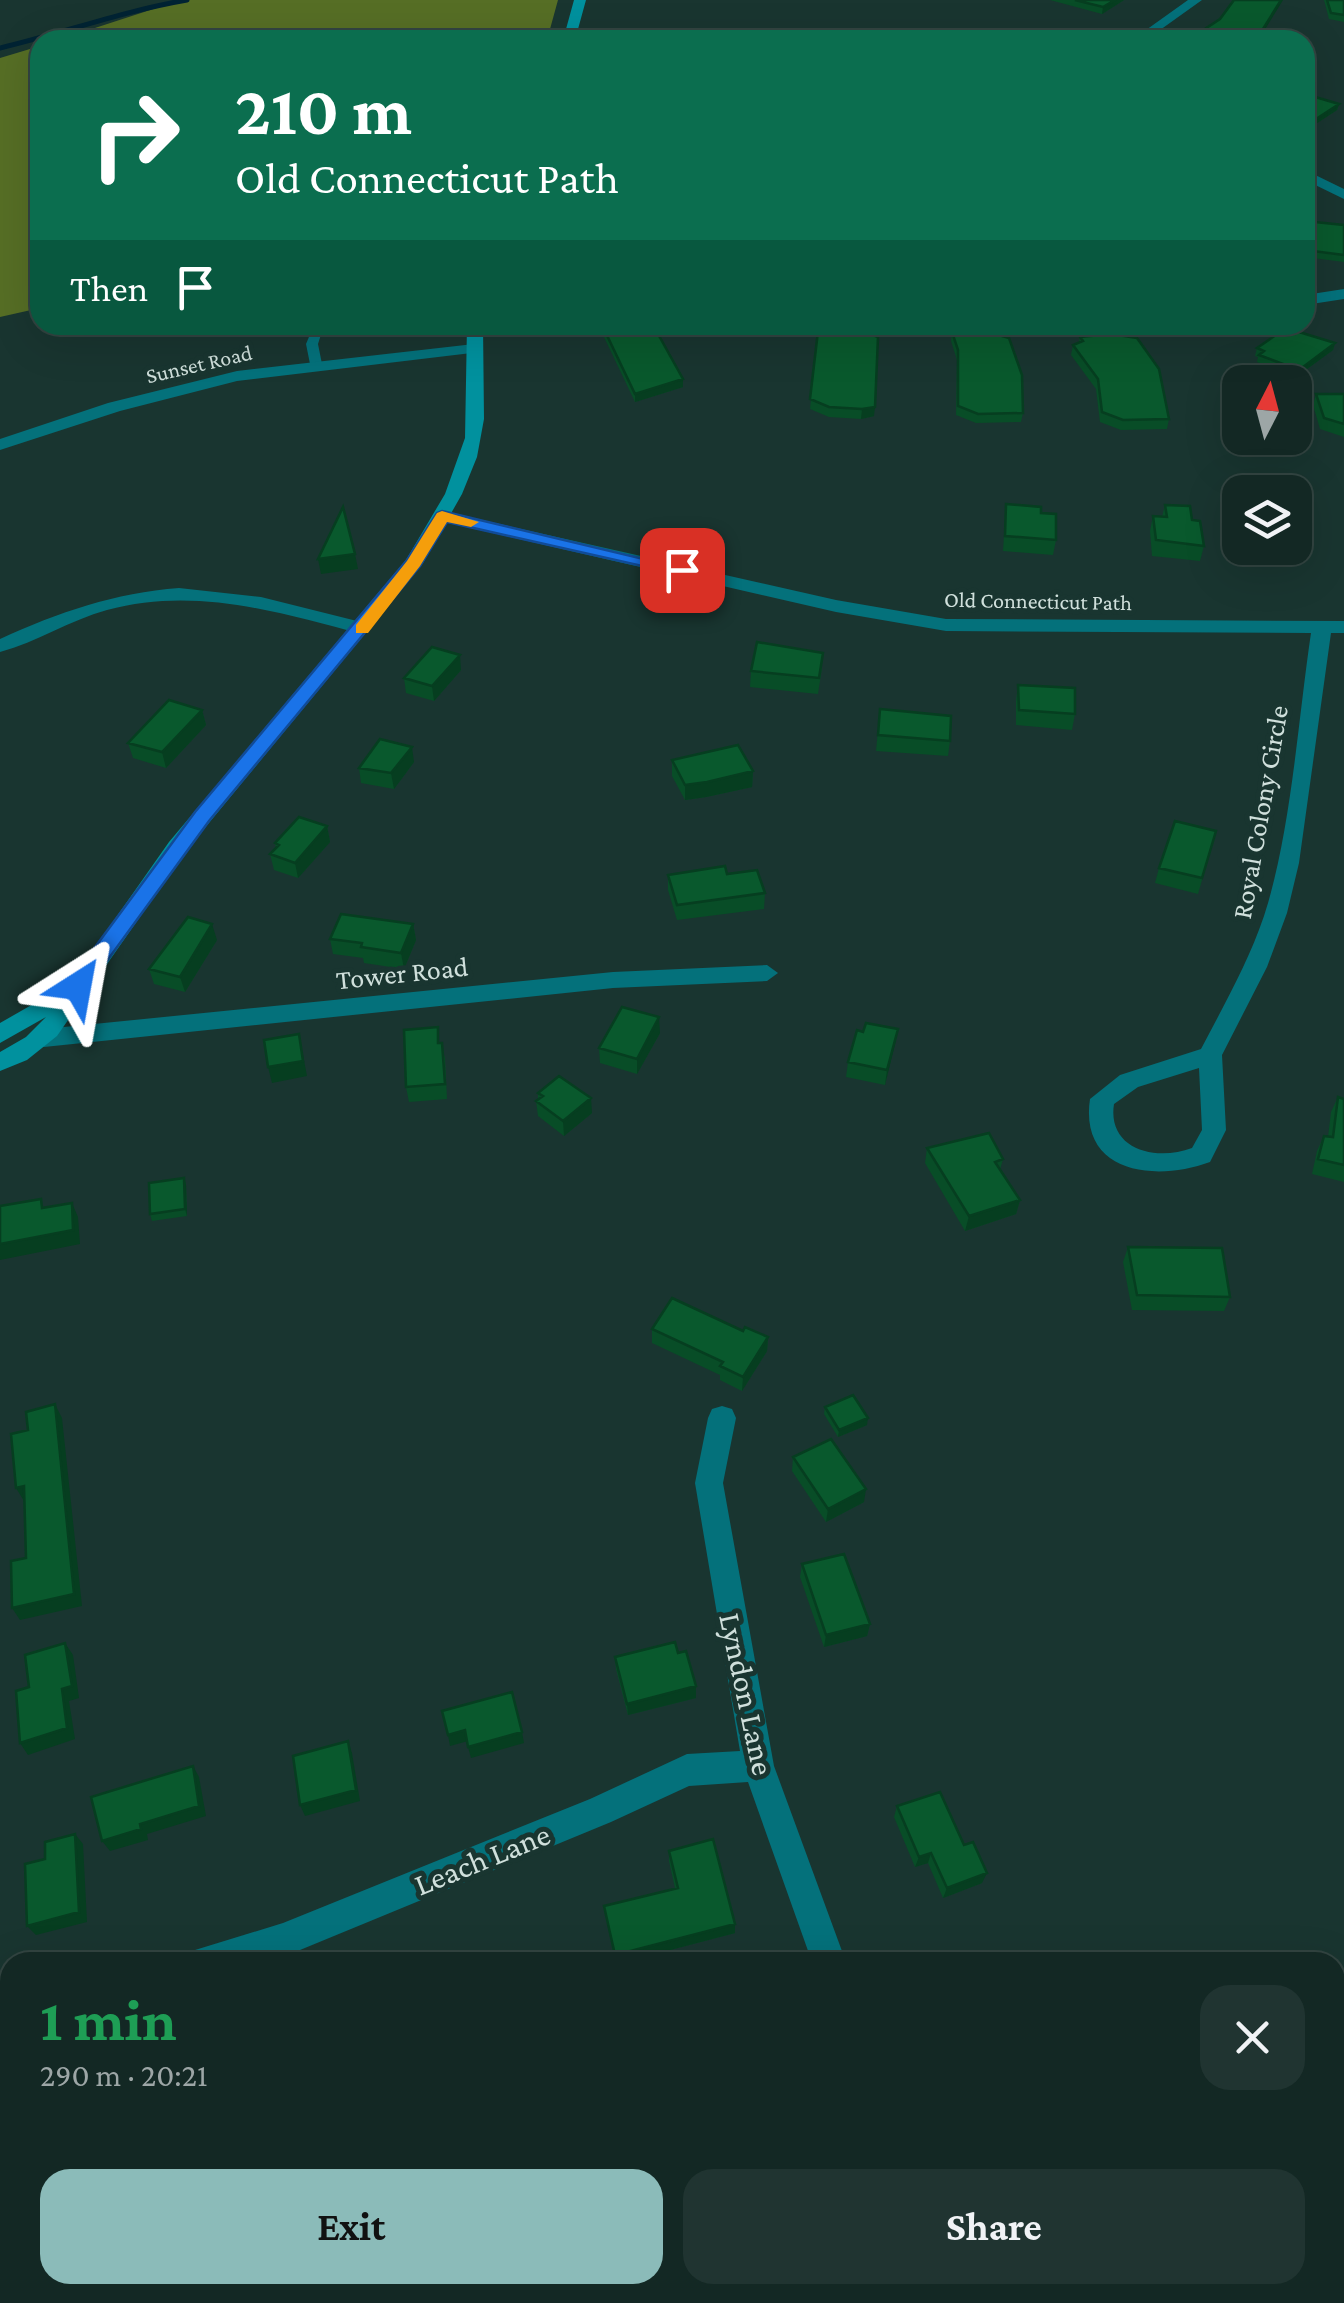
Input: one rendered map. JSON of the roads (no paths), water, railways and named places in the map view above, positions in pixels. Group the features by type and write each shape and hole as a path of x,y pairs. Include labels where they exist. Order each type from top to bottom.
{"main road":[{"path":"572,30 580,0"},
{"path":"4,1065 44,1038 202,816 414,563 442,516 469,455 476,422 475,335"},
{"path":"0,1034 78,986"}],"street":[{"path":"1151,30 1190,1"},
{"path":"1315,179 1344,195"},
{"path":"1315,298 1344,294"},
{"name":"Sunset Road","path":"0,445 177,390 316,364 474,349"},
{"name":"Old Connecticut Path","path":"442,516 850,609 946,624 1036,628 1333,626"},
{"path":"0,646 78,610 167,592 258,599 362,628"},
{"name":"Royal Colony Circle","path":"1210,1055 1256,968 1276,914 1333,626"},
{"name":"Tower Road","path":"44,1038 613,980 767,974"},
{"path":"1210,1055 1214,1130 1201,1155 1171,1166 1152,1165 1118,1150 1106,1139 1098,1112 1113,1088 1210,1055"},
{"name":"Lyndon Lane","path":"722,1418 709,1484 712,1514 758,1766 824,1952"},
{"name":"Leach Lane","path":"242,1952 283,1940 600,1810 687,1770 758,1766"}],"lane":[{"path":"315,335 312,344 316,364"}],"waterway":[{"path":"66,30 187,0"},
{"path":"0,48 30,40"}]}
